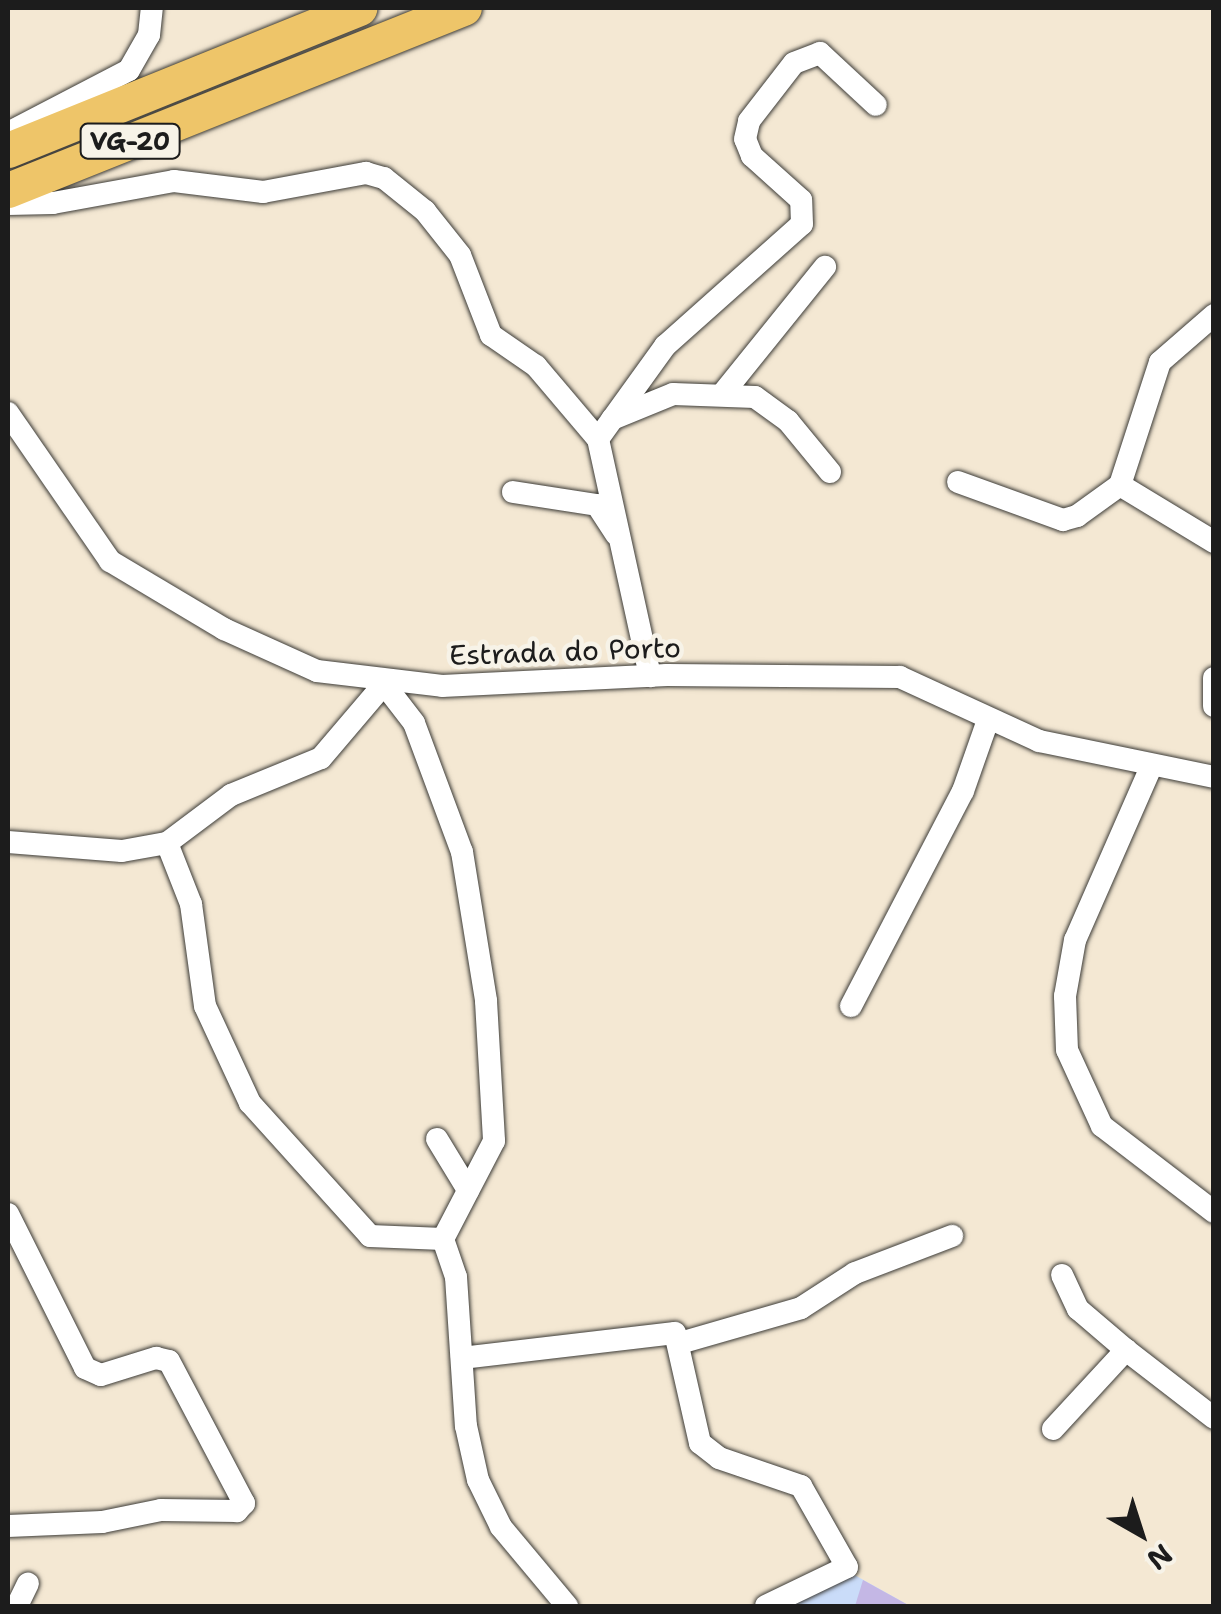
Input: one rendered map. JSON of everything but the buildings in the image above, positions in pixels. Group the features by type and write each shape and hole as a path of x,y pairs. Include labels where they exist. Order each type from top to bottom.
{"highway":[{"name":"VG-20","path":"8,150 359,8"},
{"name":"VG-20","path":"8,190 464,8"}],"street":[{"path":"8,133 129,70 149,35 152,8"},
{"path":"598,438 665,346 802,224 801,200 752,156 745,140 755,112 794,63 804,53 820,53 876,104"},
{"path":"8,204 52,203 162,182 263,192 376,173 424,211 460,255 491,335 536,366 598,438 650,676"},
{"path":"724,392 826,267"},
{"path":"958,482 1063,520 1120,485 1160,362 1214,315"},
{"path":"612,419 673,394 724,392 772,407 830,472"},
{"name":"Estrada do Porto","path":"8,414 91,541 119,568 294,663 384,684 650,676 900,676 988,720 1060,747 1151,768 1214,777"},
{"path":"1120,485 1214,542"},
{"path":"514,492 597,505 624,545"},
{"path":"1214,678 1214,706"},
{"path":"8,842 122,851 167,843 231,795 321,758 384,684 414,723 462,852 474,913 494,1141 442,1239 456,1277 466,1426 490,1508 568,1606"},
{"path":"851,1006 963,791 988,720"},
{"path":"1151,768 1075,940 1064,996 1066,1038 1102,1126 1214,1212"},
{"path":"167,843 191,904 205,1006 250,1103 370,1236 442,1239"},
{"path":"438,1139 468,1190"},
{"path":"8,1214 85,1368 101,1375 156,1358 168,1361 244,1504 232,1511 161,1510 102,1522 8,1526"},
{"path":"680,1343 801,1308 855,1273 952,1236"},
{"path":"1062,1275 1078,1310 1214,1418"},
{"path":"462,1358 664,1330 680,1343 700,1443 720,1458 801,1486 847,1567 766,1606"},
{"path":"1053,1429 1126,1350"},
{"path":"17,1606 28,1583"}],"shaded area":[{"path":"851,1573 910,1606 778,1606"}]}
